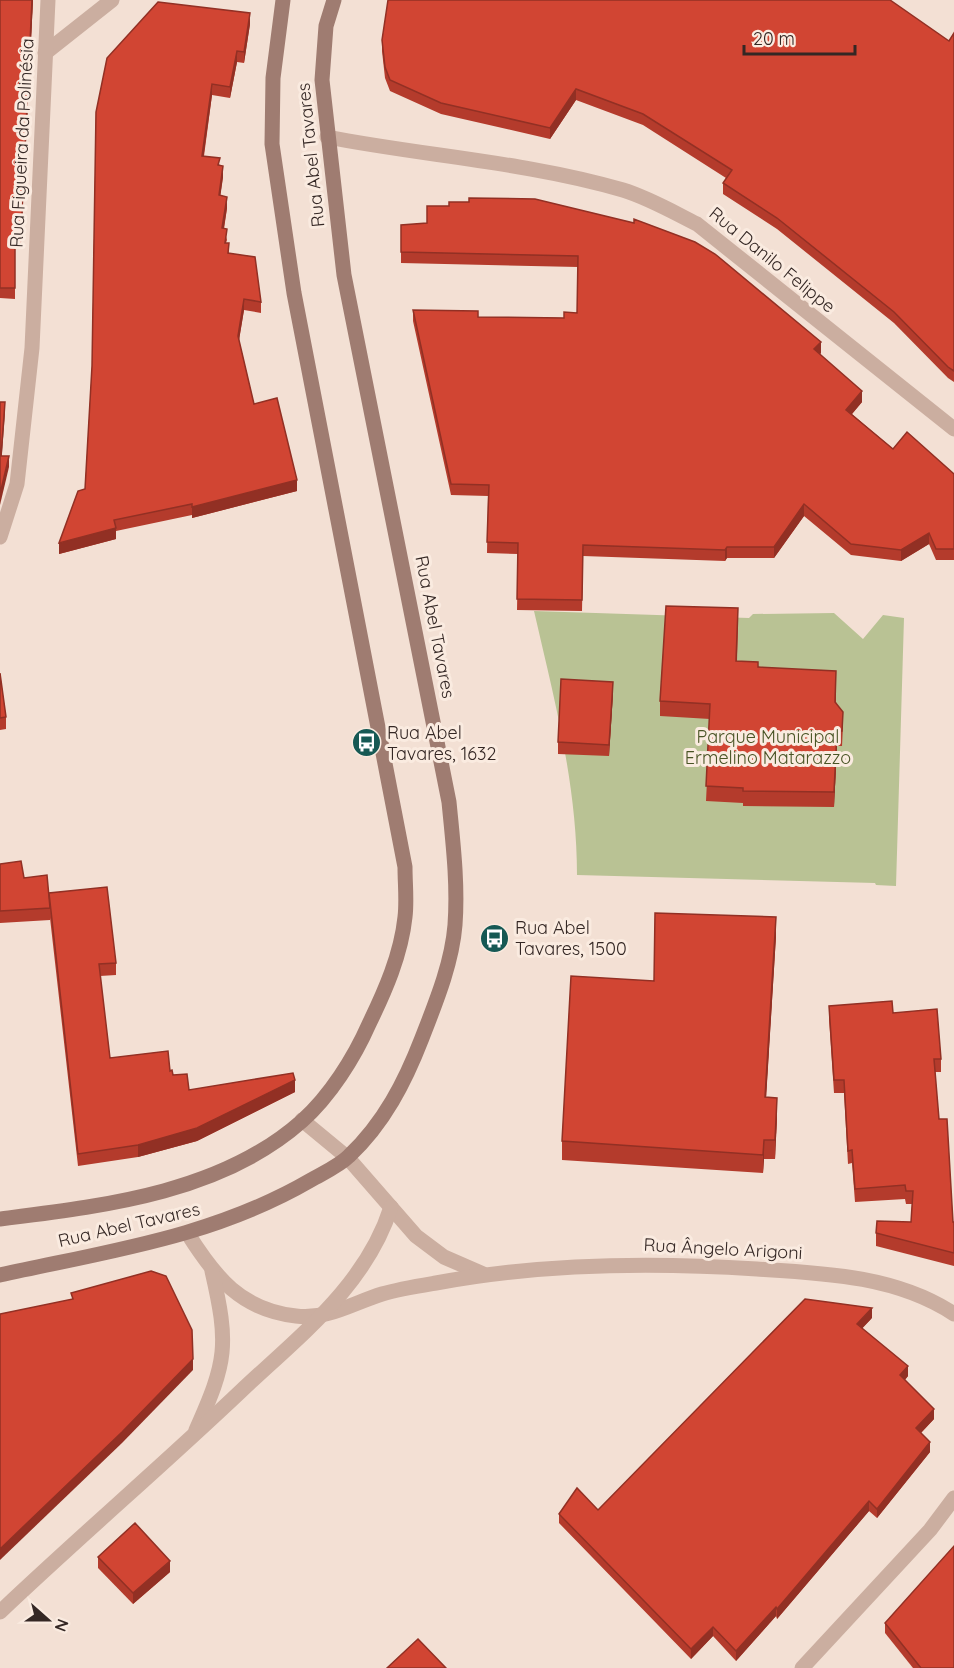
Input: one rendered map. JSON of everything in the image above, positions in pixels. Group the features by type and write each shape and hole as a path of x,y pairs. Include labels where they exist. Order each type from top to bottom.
{"street":[{"name":"Rua Figueira da Polinésia","path":"0,537 17,484 32,348 48,0"},
{"path":"45,53 112,0"},
{"name":"Rua Abel Tavares","path":"0,1219 92,1208 187,1183 249,1157 302,1120 338,1078 363,1039 380,1004 396,960 405,917 405,867 294,293 272,144 273,78 283,0"},
{"name":"Rua Abel Tavares","path":"0,1275 188,1234 237,1217 286,1194 348,1158 383,1117 407,1076 446,972 455,927 456,879 449,802 344,275 327,137 322,80 326,26 334,0"},
{"name":"Rua Danilo Felippe","path":"327,137 558,175 624,190 663,206 697,224 954,429"},
{"name":"Rua Ângelo Arigoni","path":"302,1120 348,1158 416,1236 444,1257 483,1274"},
{"path":"0,1612 192,1438 319,1317 362,1269 384,1227 391,1207"},
{"name":"Rua Ângelo Arigoni","path":"188,1234 212,1271 250,1302 294,1316 319,1317 383,1294 483,1274 591,1265 688,1264 802,1272 882,1283 930,1298 954,1314"},
{"path":"192,1438 217,1384 224,1357 224,1328 212,1271"},
{"path":"802,1668 930,1530 954,1498"}],"green space":[{"name":"Parque Municipal Ermelino Matarazzo","path":"534,611 749,618 753,614 834,613 863,639 883,615 904,618 896,886 876,885 875,883 577,875 569,774"}],"building":[{"path":"0,0 32,0 21,233 15,232 15,288 0,288"},
{"path":"388,0 890,0 949,41 954,33 954,371 894,312 777,218 723,183 732,170 643,114 576,89 550,128 441,103 390,80 385,67 382,40"},
{"path":"158,2 250,13 244,52 237,51 230,87 212,84 202,156 220,158 218,165 223,166 219,195 227,197 222,228 227,229 225,243 229,243 228,253 255,257 261,302 244,299 238,336 254,404 277,398 297,480 192,507 192,504 114,520 116,528 59,543 78,491 85,489 92,366 96,112 107,58"},
{"path":"469,198 535,199 634,223 634,219 695,242 715,254 821,342 814,349 862,391 846,410 893,449 907,432 954,474 954,549 936,549 929,533 901,550 851,544 804,504 774,547 727,547 725,550 583,545 582,600 517,599 518,543 487,542 489,485 451,484 413,310 478,311 478,317 564,318 564,312 577,313 578,256 401,252 401,225 427,223 427,206 449,206 449,202 469,202"},
{"path":"0,402 5,402 1,456 9,456 0,494"},
{"path":"666,606 738,608 736,661 758,662 758,667 836,671 835,702 843,712 842,731 837,731 834,792 743,791 743,788 706,786 710,704 660,701"},
{"path":"0,673 6,717 0,718"},
{"path":"561,679 613,682 609,745 558,742"},
{"path":"21,861 24,878 47,875 50,908 0,911 0,864"},
{"path":"107,887 116,963 99,964 110,1058 168,1051 170,1071 172,1070 173,1075 187,1074 189,1090 293,1073 295,1080 197,1128 138,1145 78,1154 49,893"},
{"path":"655,913 776,917 765,1097 777,1098 775,1140 764,1140 763,1155 562,1141 571,976 654,981"},
{"path":"892,1001 893,1013 937,1009 941,1059 934,1059 939,1119 947,1119 954,1253 876,1233 877,1221 911,1222 913,1191 906,1191 905,1185 855,1189 852,1150 848,1151 844,1080 834,1080 829,1006"},
{"path":"151,1271 166,1276 192,1330 193,1359 122,1432 0,1549 0,1314 73,1299 71,1293"},
{"path":"805,1299 872,1308 857,1324 908,1366 900,1375 934,1409 916,1428 930,1442 877,1509 869,1501 777,1609 776,1607 736,1651 713,1627 691,1649 559,1514 577,1488 598,1510"},
{"path":"135,1523 170,1561 133,1593 98,1557"},
{"path":"954,1546 954,1668 921,1668 885,1623"},
{"path":"418,1639 446,1668 387,1668"}],"place":[{"name":"Rua Abel Tavares, 1632","path":"366,743"},
{"name":"Rua Abel Tavares, 1500","path":"494,938"}]}
